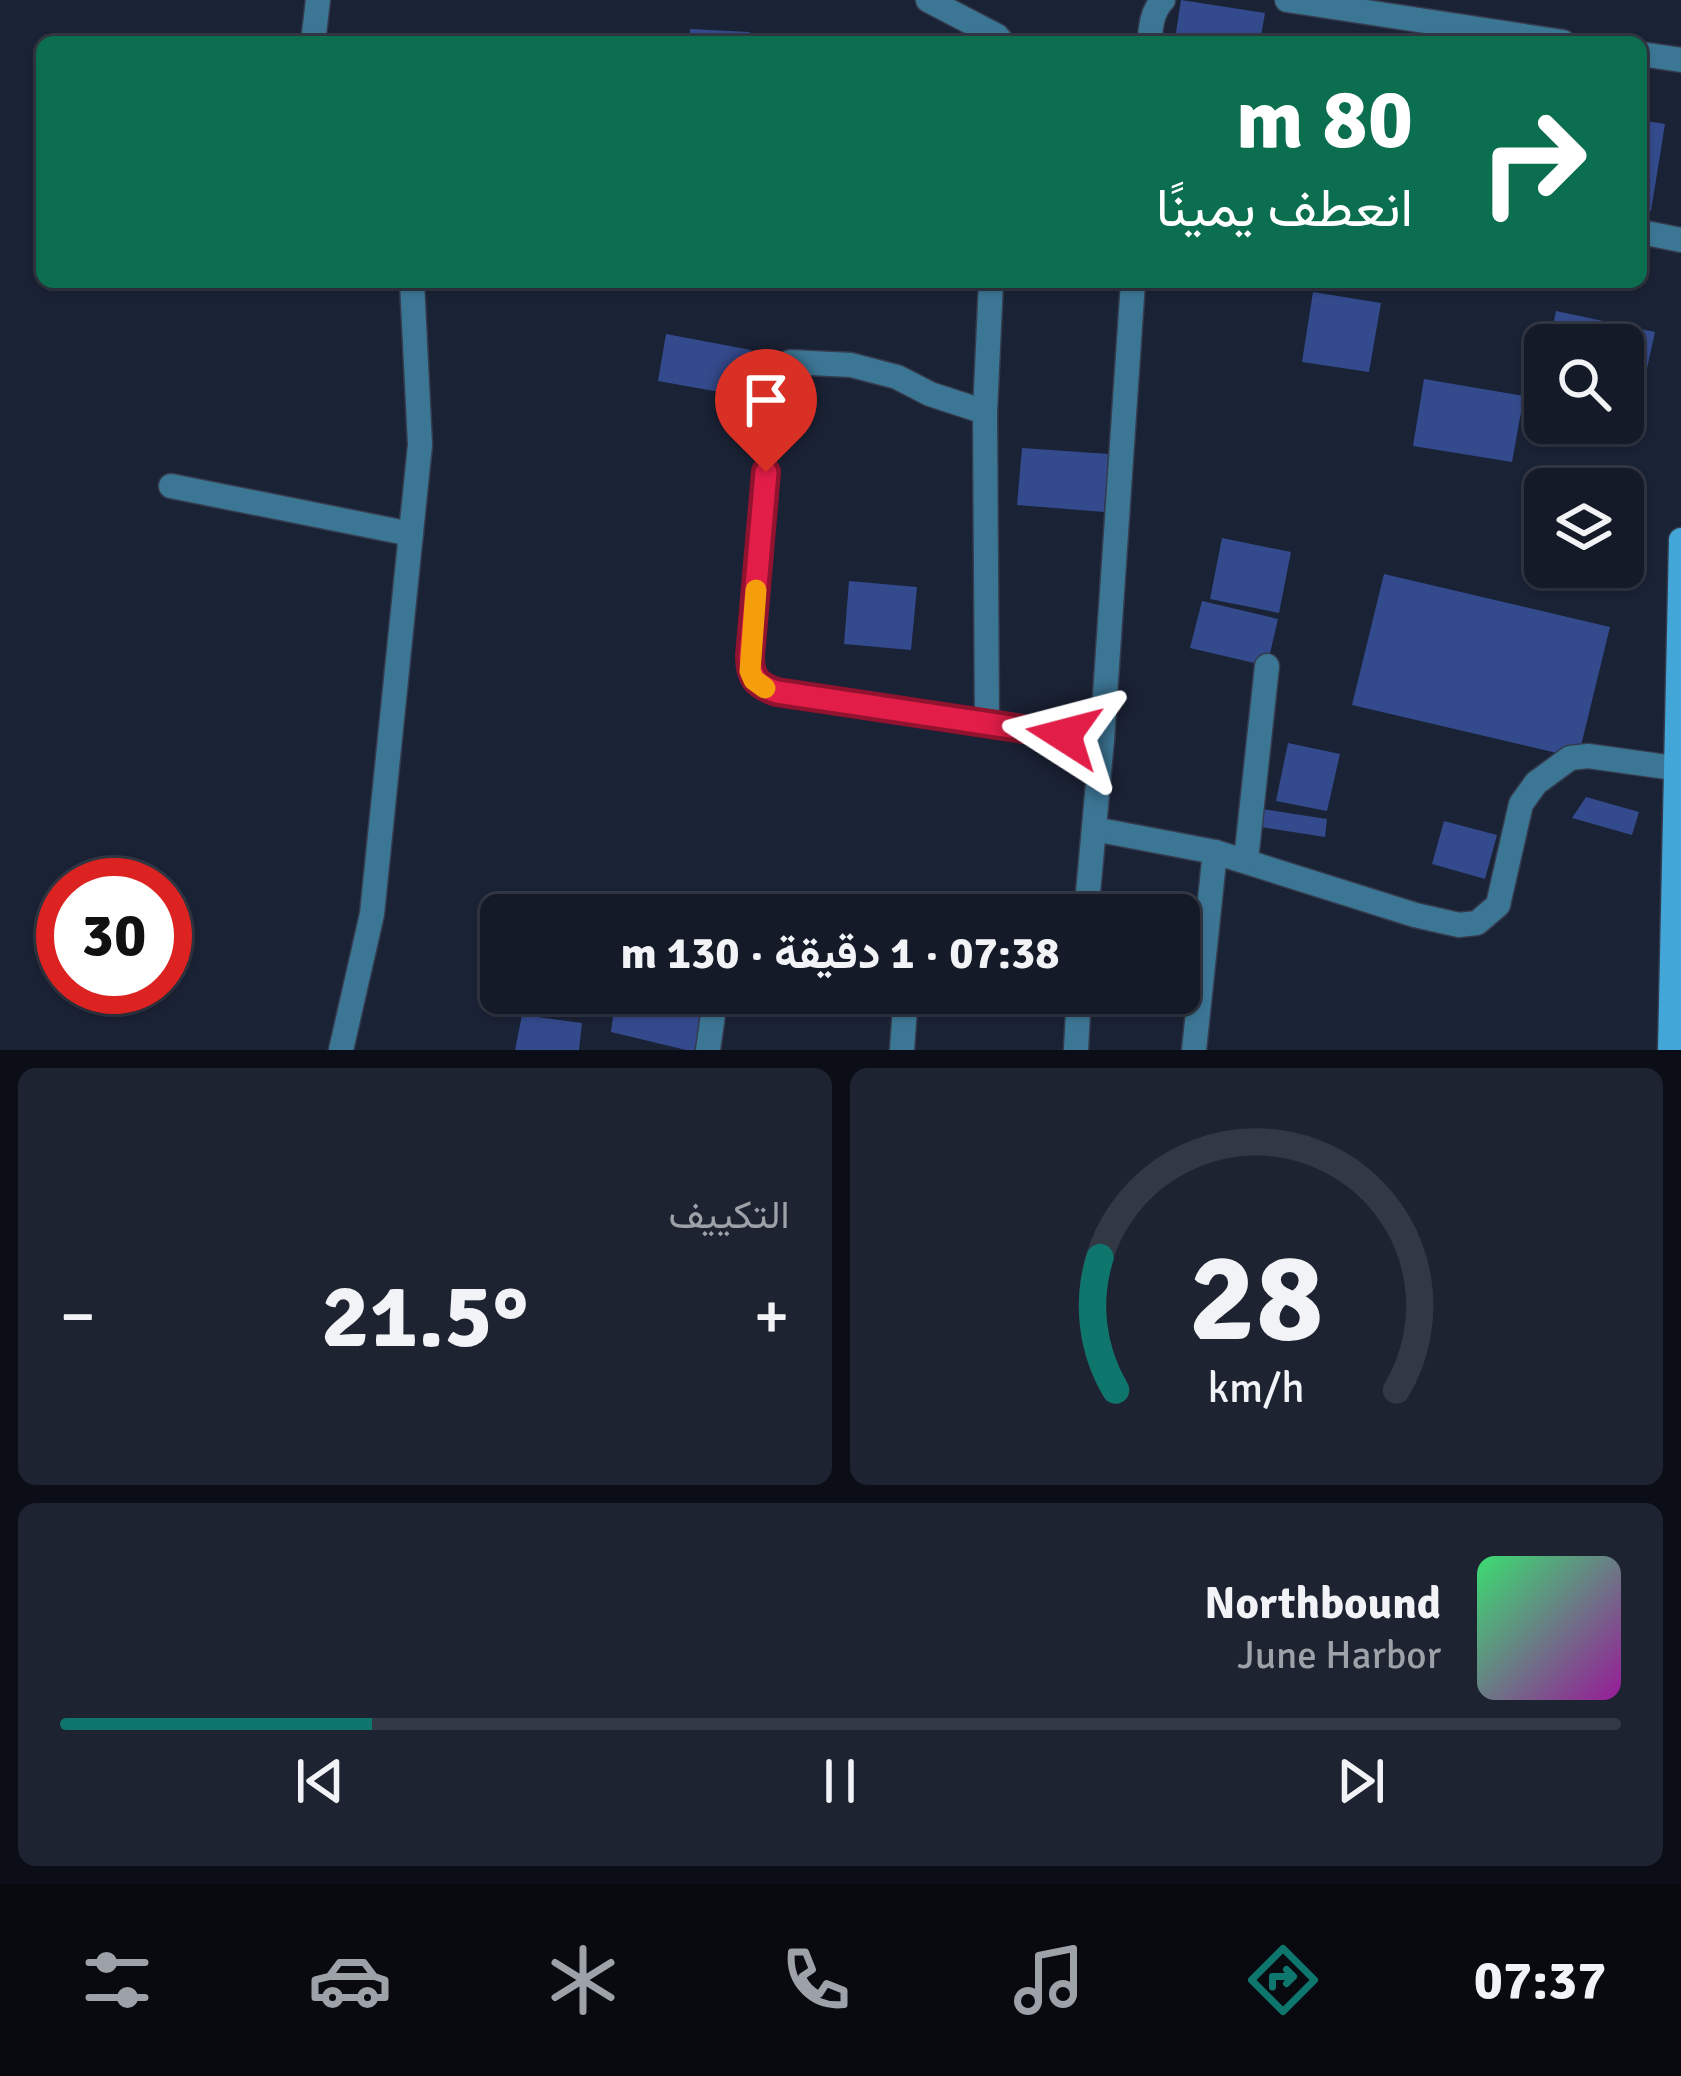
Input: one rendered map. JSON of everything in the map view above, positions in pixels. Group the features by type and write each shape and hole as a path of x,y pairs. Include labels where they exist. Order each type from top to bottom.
{"main road":[{"path":"1670,1050 1681,540"}],"street":[{"path":"314,36 318,0"},
{"path":"928,0 997,36"},
{"path":"1150,36 1163,0"},
{"path":"1288,0 1524,36"},
{"path":"1647,55 1681,60"},
{"path":"1647,233 1681,240"},
{"path":"341,1050 372,914 419,445 412,288"},
{"path":"988,723 985,412 991,288"},
{"path":"1088,894 1133,288"},
{"path":"790,362 851,365 897,377 930,394 985,412"},
{"path":"766,472 750,656 750,671 764,688 1102,740"},
{"path":"170,486 410,534"},
{"path":"1246,860 1267,666"},
{"path":"1094,829 1246,860 1459,925 1478,923 1498,905 1521,804 1536,783 1570,758 1588,756 1674,768"},
{"path":"1194,1050 1215,852"},
{"path":"707,1050 713,1014"},
{"path":"902,1050 905,1014"},
{"path":"1076,1050 1078,1014"}],"building":[{"path":"1181,0 1265,13 1261,36 1175,36"},
{"path":"690,29 750,32 750,36 689,36"},
{"path":"1647,121 1665,124 1651,211 1647,211"},
{"path":"1313,292 1381,303 1369,372 1302,362"},
{"path":"1556,311 1617,324 1553,324"},
{"path":"1644,330 1655,332 1644,382"},
{"path":"666,334 751,350 742,396 658,381"},
{"path":"1424,379 1524,396 1512,462 1413,446"},
{"path":"1022,448 1109,454 1104,512 1017,505"},
{"path":"1222,538 1291,552 1279,613 1210,599"},
{"path":"1384,574 1610,627 1578,758 1352,705"},
{"path":"849,581 917,587 911,650 844,644"},
{"path":"1202,601 1278,619 1267,666 1190,648"},
{"path":"1288,743 1340,754 1327,811 1276,801"},
{"path":"1586,797 1639,812 1632,835 1572,818"},
{"path":"1262,809 1327,819 1325,837 1260,827"},
{"path":"1444,821 1497,835 1485,879 1432,864"},
{"path":"613,1014 701,1014 697,1050 611,1032"},
{"path":"522,1015 582,1023 579,1050 515,1050"}],"slow traffic":[{"path":"756,590 750,671 765,688"}],"route":[{"path":"766,472 750,656 754,680 777,692 1064,735"}]}
